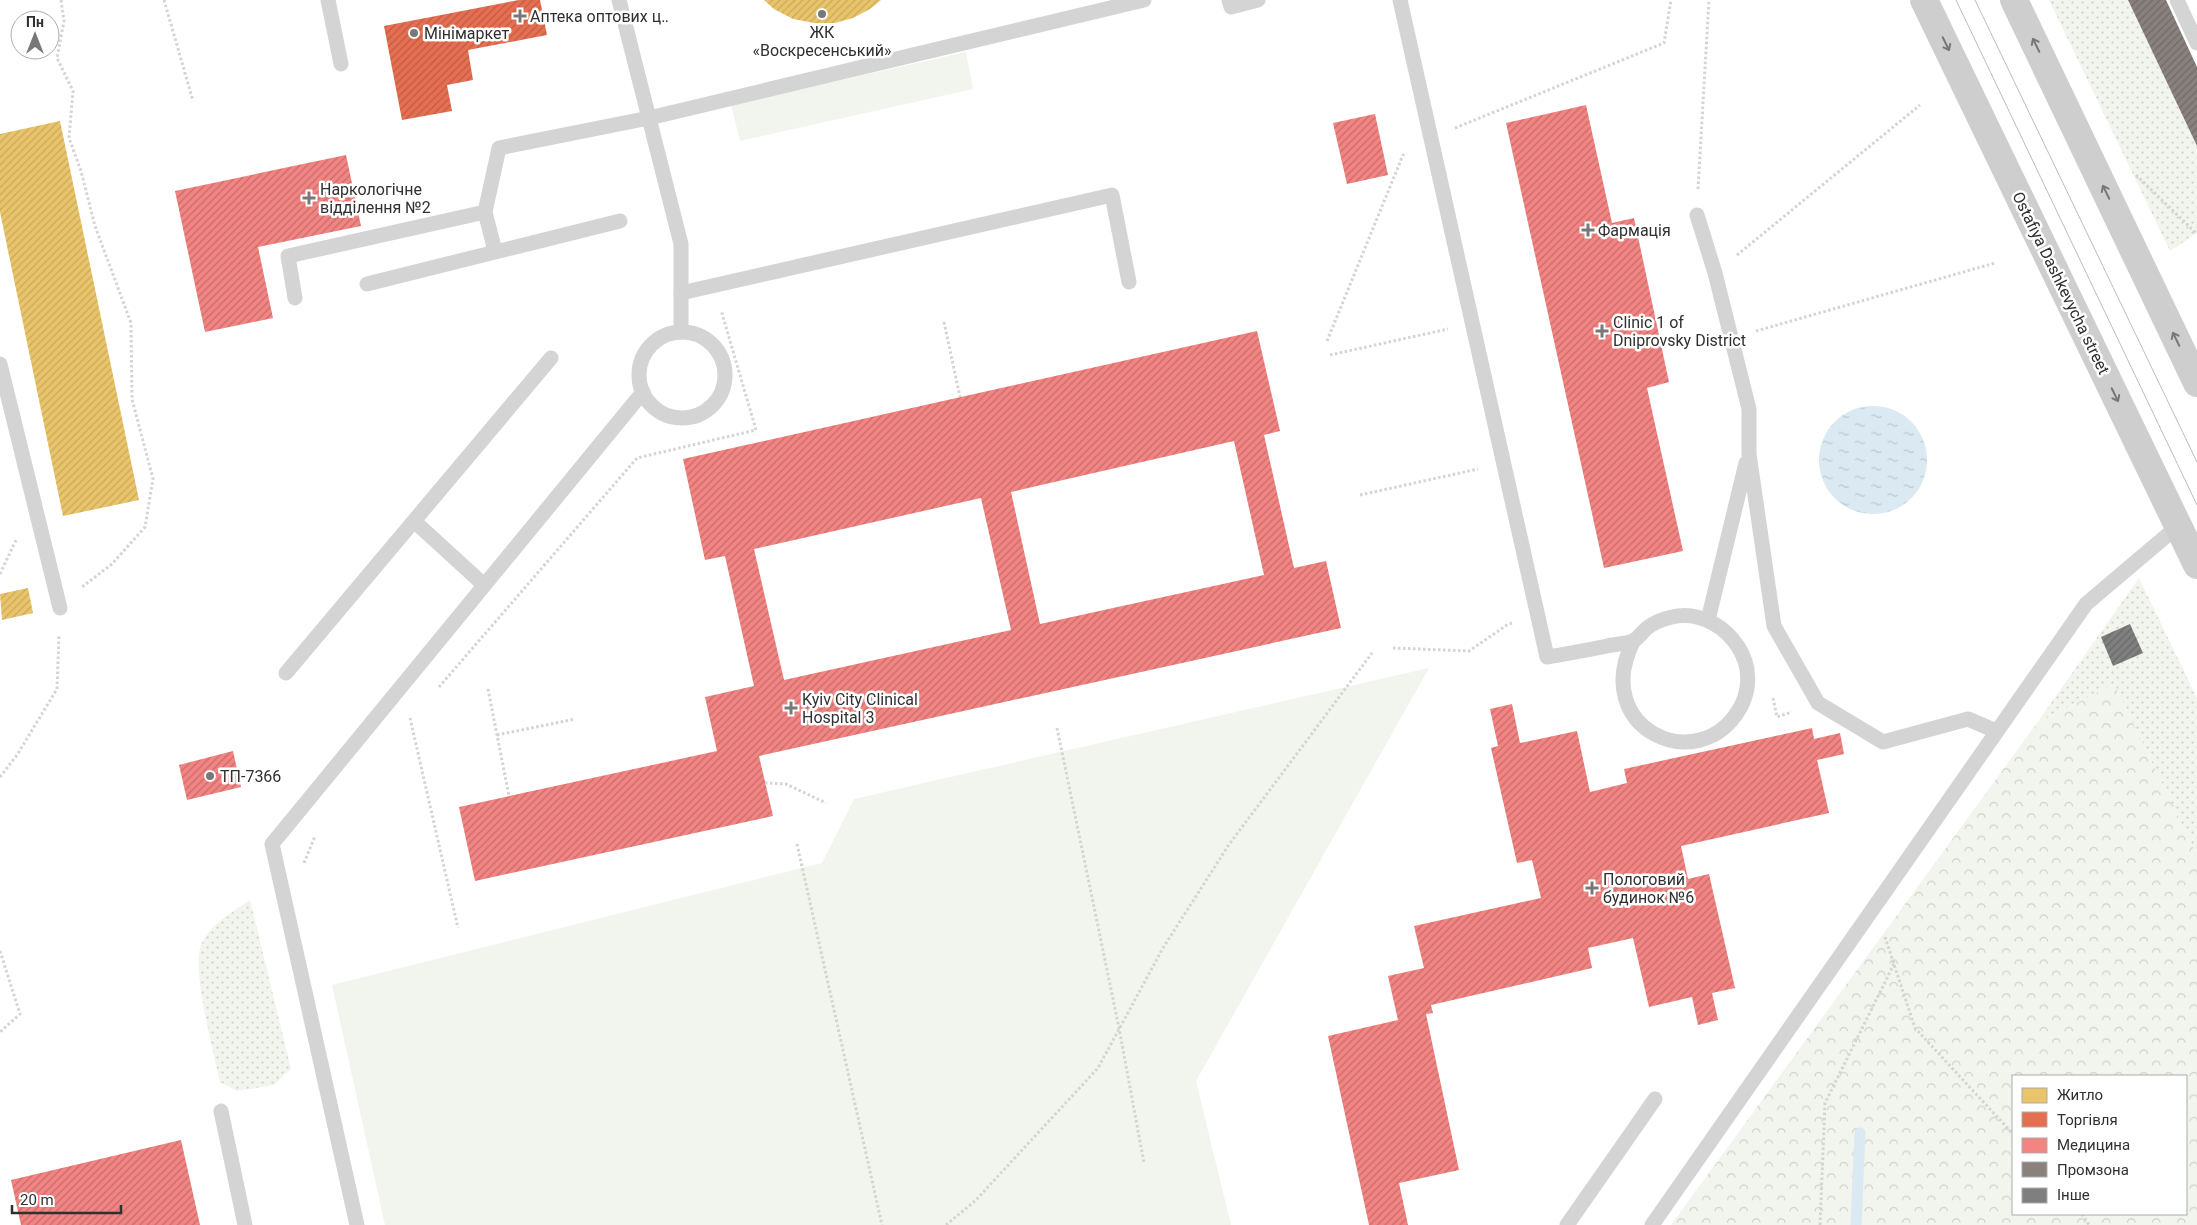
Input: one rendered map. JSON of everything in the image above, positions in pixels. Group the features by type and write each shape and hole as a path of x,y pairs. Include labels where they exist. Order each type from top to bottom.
{"street":[{"name":"Ostafiya Dashkevycha street","path":"1924,0 2197,565"},
{"path":"2014,0 2197,382"}],"lane":[{"path":"328,0 342,64"},
{"path":"619,0 681,244 681,332"},
{"path":"496,252 486,212 499,148 649,118 1144,0"},
{"path":"1229,0 1230,7 1258,0"},
{"path":"1400,0 1547,657 1634,640"},
{"path":"2178,0 2197,43"},
{"path":"681,293 1112,195 1129,282"},
{"path":"295,298 288,256 486,212"},
{"path":"1697,215 1715,273 1749,409 1749,454 1774,626 1818,703 1883,742 1968,718 1996,731"},
{"path":"367,284 620,221"},
{"path":"681,332 696,334 709,342 721,357 725,372 724,386 717,400 697,415 683,418 668,416 655,408 643,392 639,378 641,363 647,350 654,342 666,335 681,332"},
{"path":"286,672 551,358"},
{"path":"0,364 60,606"},
{"path":"357,1225 272,844 643,392"},
{"path":"1708,620 1749,454"},
{"path":"414,521 484,585"},
{"path":"1652,1225 2086,604 2178,526"},
{"path":"1690,616 1708,620 1731,636 1740,649 1747,670 1747,686 1743,704 1735,718 1714,736 1697,741 1677,742 1656,736 1640,724 1626,702 1621,680 1625,658 1634,640 1647,628 1666,618 1690,616"},
{"path":"1567,1225 1655,1099"},
{"path":"221,1111 245,1225"}],"path":[{"path":"0,776 17,756 57,690 60,606 112,564 145,527 154,479 132,399 131,324 95,226 81,171 69,138 73,90 57,58 64,21 61,0"},
{"path":"164,0 193,101"},
{"path":"1327,341 1403,155 1431,138 1664,43 1671,0"},
{"path":"1697,215 1709,0"},
{"path":"1715,273 1920,105"},
{"path":"2133,172 2197,234"},
{"path":"1731,338 1995,263"},
{"path":"944,322 960,397"},
{"path":"1330,355 1452,328 1473,326"},
{"path":"437,688 637,458 756,430"},
{"path":"1360,495 1504,463"},
{"path":"1393,648 1469,651 1506,625 1538,617"},
{"path":"946,1225 975,1201 1098,1068 1163,948 1228,846 1372,653"},
{"path":"488,690 509,796"},
{"path":"404,725 417,710"},
{"path":"410,717 458,928"},
{"path":"497,735 575,719"},
{"path":"1057,728 1119,1028 1144,1163"},
{"path":"765,783 786,784 826,803"},
{"path":"302,868 316,835"},
{"path":"797,844 882,1225"},
{"path":"1875,906 1915,1028 2012,1133"},
{"path":"0,951 20,1014 0,1032"},
{"path":"1820,1225 1825,1103 1894,964"}],"green space":[{"path":"2049,0 2128,0 2197,146 2197,233 2170,251"},
{"path":"966,52 973,89 740,141 731,105"},
{"path":"2139,578 2197,698 2197,855 2114,684 2037,723"},
{"path":"1429,668 1196,1081 1231,1225 385,1225 332,985 822,863 854,799"},
{"path":"2114,684 2197,855 2197,1225 1671,1225 2037,723"},
{"path":"250,900 291,1069 274,1085 237,1091 220,1082 204,1010 199,954 202,943 211,930 223,918"}],"water":[{"path":"1873,406 1894,410 1911,422 1923,439 1927,460 1923,481 1911,498 1894,510 1873,514 1852,510 1835,498 1823,481 1819,460 1823,439 1835,422 1852,410"}],"building: Житло":[{"name":"ЖК «Воскресенський»","path":"764,0 881,0 870,9 853,18 835,23 814,23 793,19 774,9"},
{"path":"60,121 139,500 63,516 0,212 0,134"},
{"path":"28,588 33,613 2,620 0,594"}],"building: Торгівля":[{"path":"519,0 540,0 547,35 468,50 473,80 447,85 452,111 402,120 384,26"}],"building: Медицина":[{"path":"1586,105 1612,223 1634,218 1669,382 1647,388 1683,551 1604,568 1506,123"},
{"path":"1375,114 1388,175 1347,184 1333,123"},
{"path":"346,155 361,226 258,247 273,318 205,332 175,191"},
{"path":"1257,331 1280,431 1264,435 1294,568 1326,561 1341,628 759,756 773,816 475,881 459,807 717,751 705,697 754,686 725,556 705,560 683,459","holes":["1234,441 1264,575 1040,624 1011,492","981,498 1011,630 784,680 754,549"]},
{"path":"1512,704 1520,743 1577,731 1590,792 1627,783 1624,769 1812,728 1814,739 1840,733 1844,754 1817,760 1829,813 1681,846 1688,879 1709,874 1735,988 1712,993 1718,1020 1698,1025 1692,997 1649,1007 1633,938 1588,948 1592,968 1431,1005 1433,1013 1426,1014 1459,1170 1399,1183 1408,1225 1369,1225 1328,1036 1398,1020 1388,976 1424,968 1414,926 1541,898 1532,860 1517,863 1491,748 1498,746 1490,709"},
{"name":"ТП-7366","path":"233,751 241,787 187,800 179,765"},
{"path":"181,1140 200,1225 21,1225 11,1180"}],"building: Промзона":[{"path":"2128,0 2166,0 2197,67 2197,146"}],"building: Інше":[{"path":"2130,624 2143,653 2113,666 2101,637"}],"waterway":[{"path":"1856,1225 1860,1133"}],"tram line":[{"path":"1956,0 2197,505"},
{"path":"1975,0 2197,462"}],"place":[{"name":"ЖК «Воскресенський»","path":"822,14"},
{"name":"Аптека оптових ц‥","path":"520,16"},
{"name":"Мінімаркет","path":"414,33"},
{"name":"Наркологічне відділення №2","path":"309,198"},
{"name":"Фармація","path":"1588,230"},
{"name":"Clinic 1 of Dniprovsky District","path":"1602,331"},
{"name":"Kyiv City Clinical Hospital 3","path":"791,708"},
{"name":"ТП-7366","path":"210,776"},
{"name":"Пологовий будинок №6","path":"1592,888"}]}
